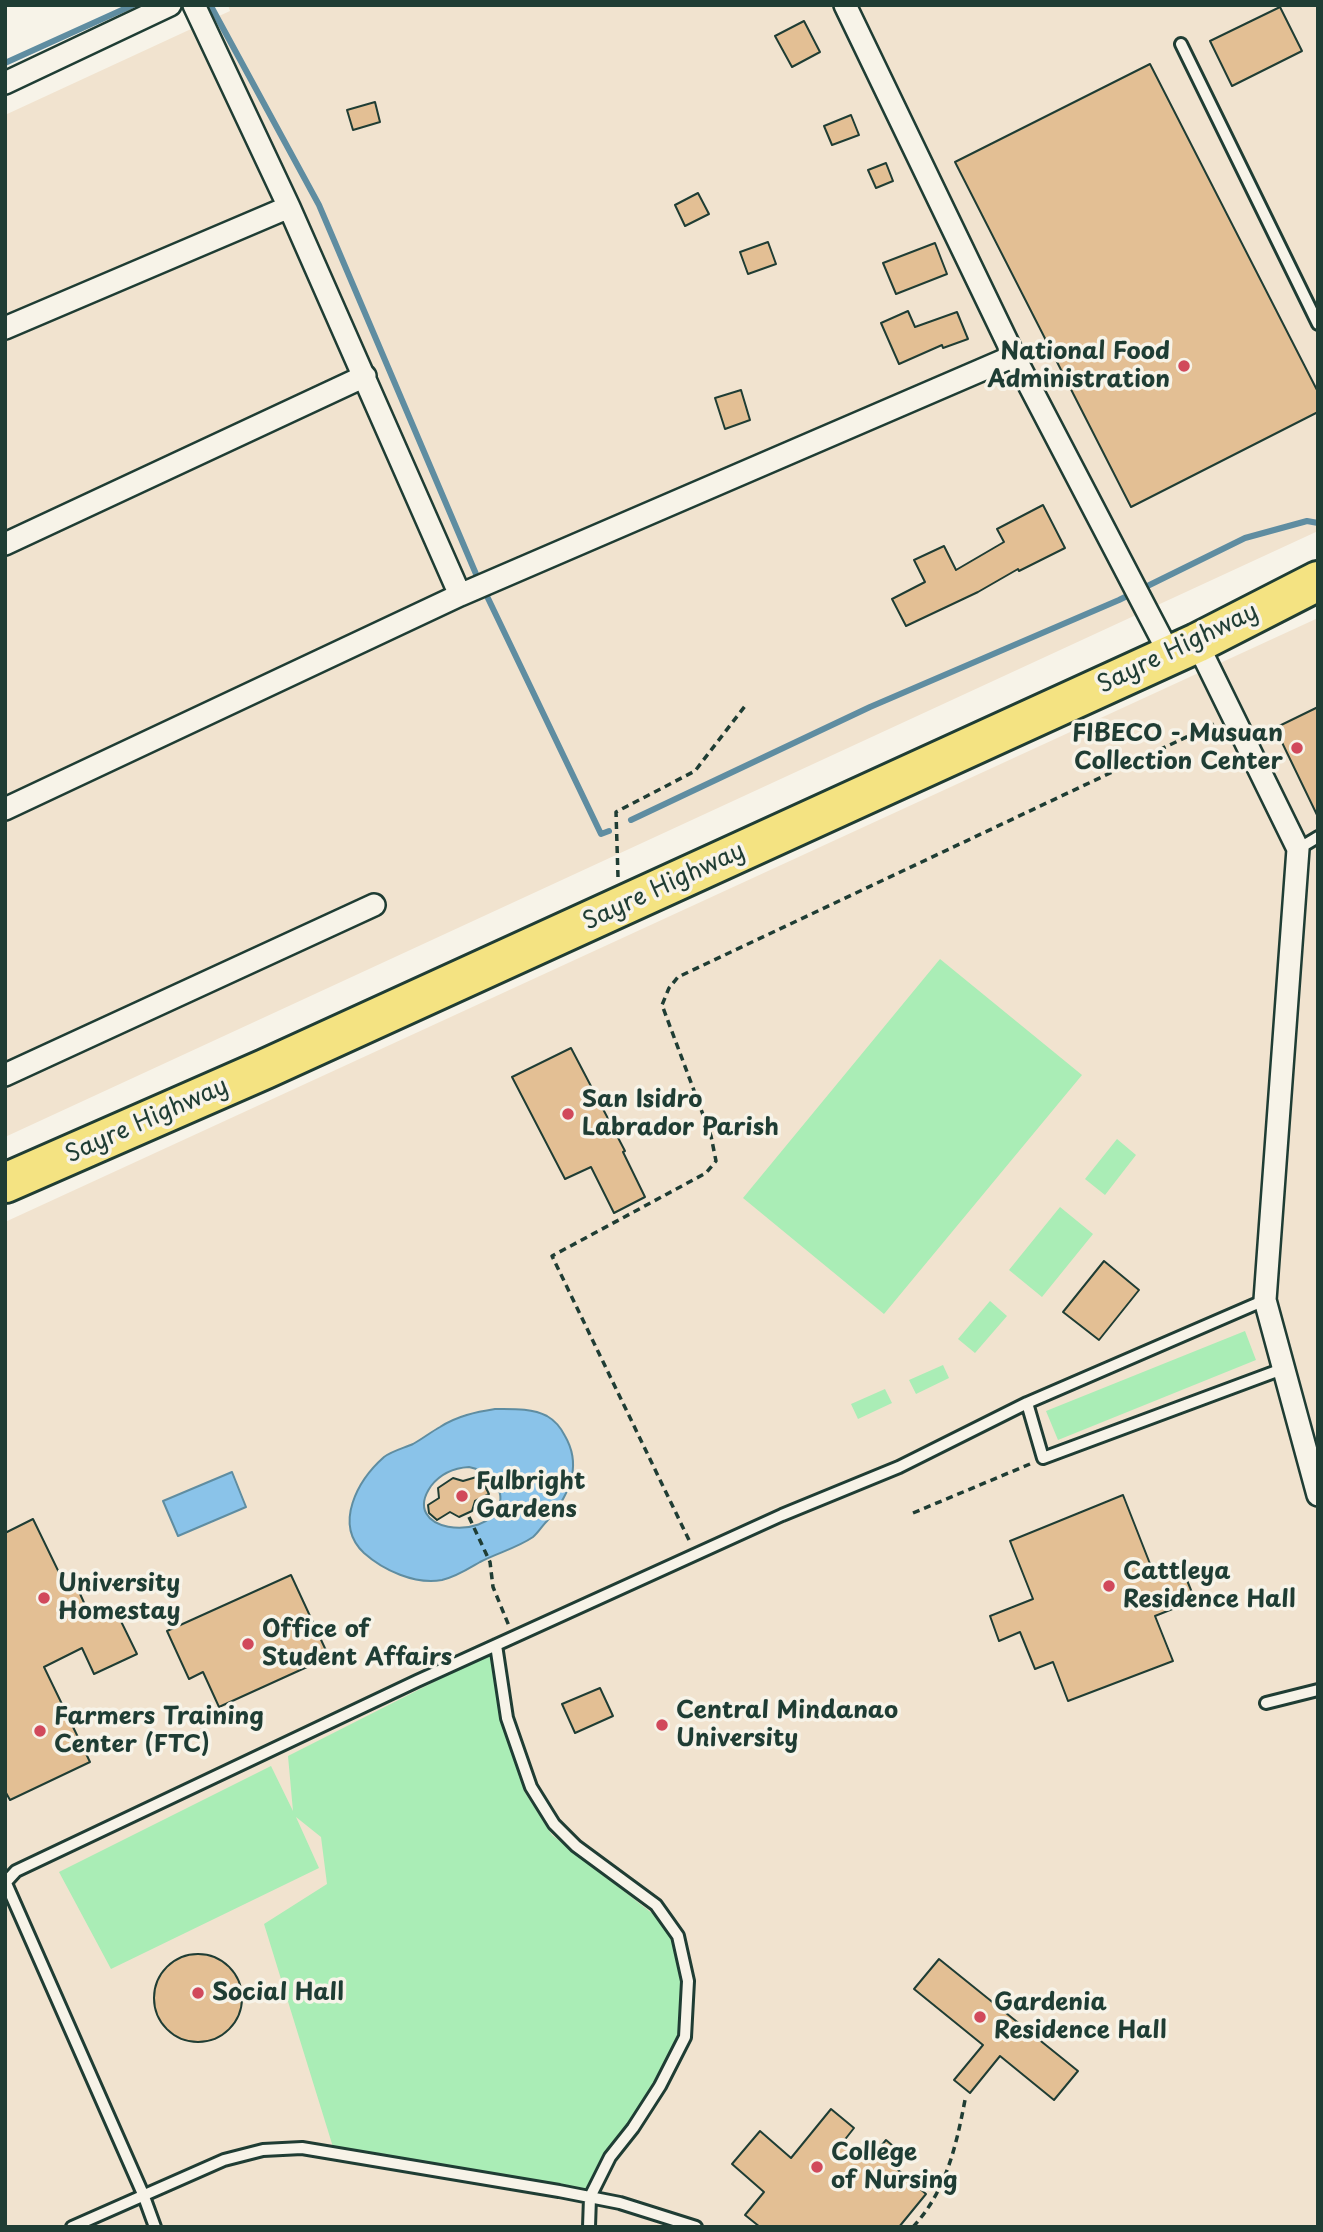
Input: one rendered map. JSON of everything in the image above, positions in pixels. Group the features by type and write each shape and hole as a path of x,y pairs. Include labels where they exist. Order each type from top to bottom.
{"highway":[{"name":"Sayre Highway","path":"5,1183 265,1069 1184,649 1318,581"}],"street":[{"path":"5,83 170,5"},
{"path":"194,5 289,207 460,595"},
{"path":"845,5 1014,356 1184,649 1231,716 1298,849 1265,1300 1318,1494"},
{"path":"5,328 289,207"},
{"path":"5,809 460,595 1014,356"},
{"path":"5,544 365,376"},
{"path":"5,1075 374,905"}],"lane":[{"path":"1181,44 1318,324"},
{"path":"1298,849 1318,837"},
{"path":"155,2227 143,2194 5,1882 11,1870 513,1637 782,1515 899,1467 1027,1402 1265,1300"},
{"path":"1027,1402 1043,1458 1285,1368"},
{"path":"496,1645 507,1718 531,1787 554,1824 576,1846 656,1905 678,1936 688,1981 685,2037 655,2093 633,2128 610,2157 590,2197 589,2227"},
{"path":"1266,1703 1318,1690"},
{"path":"72,2227 223,2160 262,2150 302,2148 620,2203 696,2227"}],"path":[{"path":"619,907 616,812 695,771 745,706"},
{"path":"696,1555 552,1256 706,1173 716,1161 711,1136 662,1005 669,988 678,977 1231,716"},
{"path":"913,1513 1043,1458"},
{"path":"468,1517 490,1562 493,1587 513,1637"},
{"path":"913,2227 928,2210 944,2182 965,2101"}],"shaded area":[{"path":"228,5 1318,5 1318,531 5,1137 5,115 230,11"},
{"name":"Central Mindanao University","path":"1318,618 1318,2227 5,2227 5,1222"}],"green space":[{"path":"940,959 1082,1075 884,1314 743,1198"},
{"path":"1117,1139 1136,1155 1105,1195 1085,1179"},
{"path":"1060,1207 1093,1234 1042,1297 1009,1270"},
{"path":"990,1301 1007,1316 975,1353 958,1339"},
{"path":"1245,1331 1256,1360 1058,1440 1046,1411"},
{"path":"943,1365 949,1378 916,1394 909,1380"},
{"path":"885,1389 892,1403 858,1419 851,1404"},
{"path":"491,1653 524,1791 552,1835 676,1932 688,1981 685,2037 590,2197 333,2147 264,1924 327,1884 321,1837 296,1817 319,1868 111,1969 59,1872 271,1766 293,1811 288,1756"}],"water":[{"path":"495,1409 522,1409 547,1416 559,1427 570,1448 573,1459 571,1481 562,1502 537,1534 442,1580 421,1580 400,1575 364,1553 350,1529 350,1516 358,1490 374,1467 387,1455 413,1444 446,1423","holes":["469,1467 493,1480 500,1492 499,1506 491,1517 478,1525 463,1528 448,1527 435,1522 426,1514 424,1502 431,1486 439,1478 453,1470"]},
{"path":"232,1472 246,1507 178,1536 163,1501"}],"building":[{"path":"1280,7 1302,51 1232,86 1210,41"},
{"path":"804,21 820,52 792,67 775,36"},
{"path":"1150,64 1318,392 1318,412 1131,507 955,162"},
{"path":"375,102 380,122 353,130 347,110"},
{"path":"851,115 859,135 832,145 824,126"},
{"path":"886,163 893,181 876,188 868,170"},
{"path":"698,193 709,214 685,226 675,205"},
{"path":"768,242 776,264 748,274 740,252"},
{"path":"935,243 947,274 896,294 883,263"},
{"path":"908,311 915,327 957,312 968,339 943,348 942,345 899,364 881,323"},
{"path":"741,390 750,420 725,429 715,398"},
{"path":"1043,505 1065,548 906,626 892,599 925,582 914,560 944,546 956,570 1004,542 997,529"},
{"path":"1318,707 1318,817 1275,728"},
{"name":"San Isidro Labrador Parish","path":"571,1048 625,1151 623,1152 645,1197 614,1213 591,1167 565,1179 512,1077"},
{"path":"1104,1261 1139,1290 1099,1340 1063,1312"},
{"name":"Fulbright Gardens","path":"480,1476 489,1494 475,1501 472,1511 459,1517 450,1512 437,1520 429,1513 428,1505 439,1498 438,1488 453,1478 463,1481"},
{"name":"Cattleya Residence Hall","path":"1123,1495 1154,1574 1180,1563 1195,1600 1155,1616 1173,1661 1068,1701 1053,1662 1035,1669 1020,1632 999,1641 990,1616 1033,1599 1010,1541"},
{"name":"University Homestay","path":"33,1519 67,1589 76,1585 91,1618 114,1607 137,1654 94,1674 82,1648 44,1667 90,1762 10,1800 5,1791 5,1533"},
{"name":"Office of Student Affairs","path":"291,1575 329,1657 219,1707 203,1672 189,1679 167,1631"},
{"path":"600,1688 613,1716 575,1733 562,1704"},
{"name":"Social Hall","path":"198,1954 223,1961 235,1973 242,1998 235,2023 223,2035 198,2042 173,2035 161,2023 154,1998 161,1973 173,1961"},
{"name":"Gardenia Residence Hall","path":"939,1959 1078,2071 1054,2100 1000,2056 970,2093 954,2080 983,2045 914,1989"},
{"name":"College of Nursing","path":"831,2109 854,2128 843,2142 868,2162 886,2140 907,2158 897,2169 926,2194 899,2227 760,2227 745,2215 764,2192 732,2164 760,2131 791,2158"}],"waterway":[{"path":"5,63 133,5"},
{"path":"205,5 212,8 319,205 476,574"},
{"path":"631,820 870,707 1119,600 1245,538 1307,521 1318,523"},
{"path":"485,592 601,834 609,831"}],"place":[{"name":"National Food Administration","path":"1184,366"},
{"name":"FIBECO - Musuan Collection Center","path":"1297,748"},
{"name":"San Isidro Labrador Parish","path":"568,1114"},
{"name":"Fulbright Gardens","path":"462,1496"},
{"name":"Cattleya Residence Hall","path":"1109,1586"},
{"name":"University Homestay","path":"44,1598"},
{"name":"Office of Student Affairs","path":"248,1644"},
{"name":"Central Mindanao University","path":"662,1725"},
{"name":"Farmers Training Center (FTC)","path":"40,1731"},
{"name":"Social Hall","path":"198,1993"},
{"name":"Gardenia Residence Hall","path":"980,2017"},
{"name":"College of Nursing","path":"817,2167"}]}
